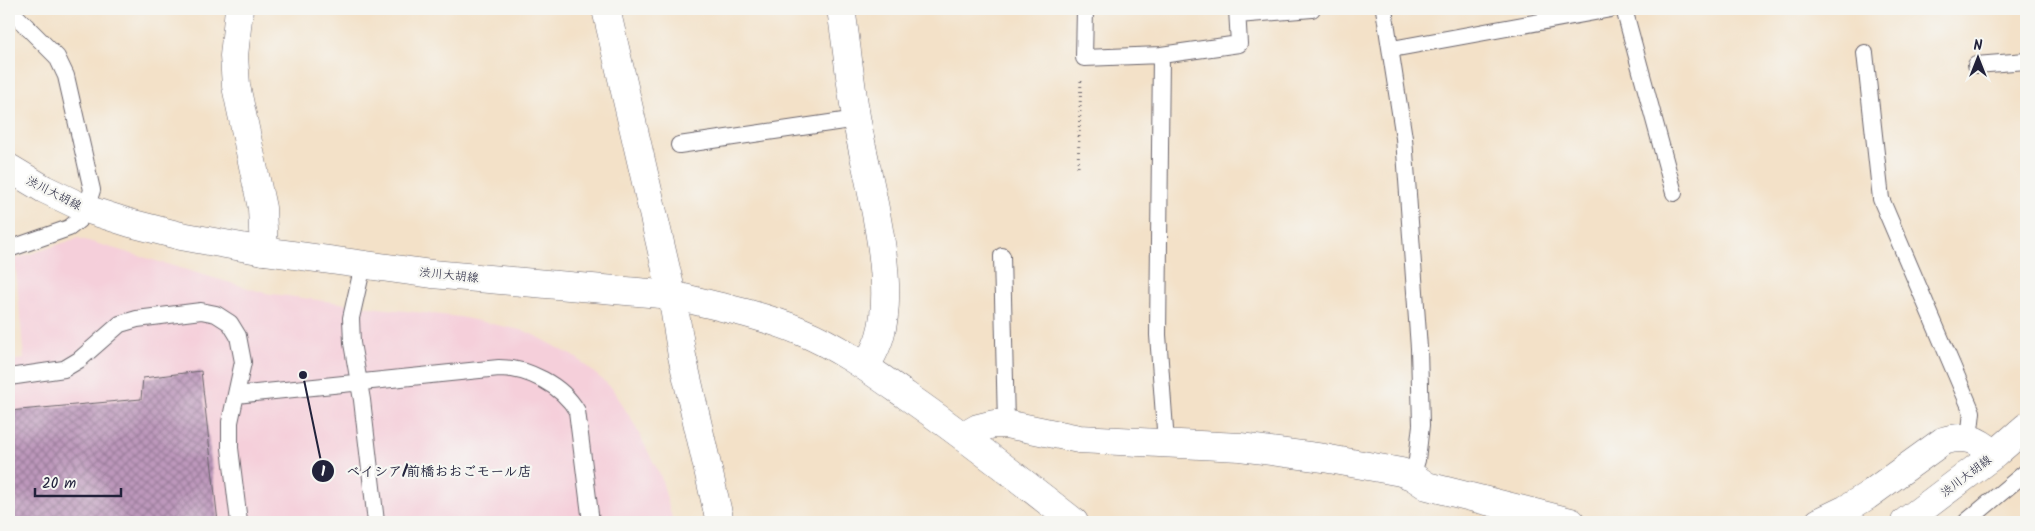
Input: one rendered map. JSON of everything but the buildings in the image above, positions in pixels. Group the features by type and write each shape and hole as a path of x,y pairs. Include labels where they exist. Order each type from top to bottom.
{"street":[{"path":"239,9 234,56 236,86 262,208 264,251"},
{"path":"606,9 672,295 682,356 720,522"},
{"path":"841,9 857,119 883,258 886,291 880,336 866,367"},
{"name":"渋川大胡線","path":"9,168 44,189 86,209 181,236 264,251 432,274 672,295 771,320 801,331 866,367 964,436 1074,522"},
{"path":"964,436 978,428 994,424 1006,424 1079,438 1240,447 1324,458 1412,476 1427,486 1571,522"},
{"name":"渋川大胡線","path":"1905,522 1995,454 2026,427"},
{"path":"1819,522 1867,496 1943,441 1957,437 1970,438 1995,454"}],"lane":[{"path":"9,9 57,57 66,76 92,190 86,209 79,220 69,228 9,249"},
{"path":"1085,9 1084,58 1161,55 1239,44 1237,12 1312,9"},
{"path":"1384,9 1392,49 1404,138 1419,348 1420,425 1418,460 1412,476"},
{"path":"1392,49 1611,9"},
{"path":"1624,9 1674,193"},
{"path":"1865,53 1881,199 1972,412 1970,438"},
{"path":"1161,55 1158,335 1166,443"},
{"path":"1976,65 2026,61"},
{"path":"679,145 857,119"},
{"path":"1002,256 1006,424"},
{"path":"363,265 351,318 352,350 376,522"},
{"path":"9,377 64,369 79,360 120,324 138,319 201,311 216,314 230,323 238,336 243,362 230,422 230,448 239,522"},
{"path":"236,395 513,368 522,370 556,388 570,398 577,411 591,522"},
{"path":"1966,522 2026,472"}],"path":[{"path":"1078,166 1081,75 1084,58"}],"shaded area":[{"path":"78,238 265,293 460,317 525,331 542,339 578,359 612,388 633,422 661,477 673,522 9,522 9,361 24,359 15,259"}],"place":[{"name":"ベイシア/前橋おおごモール店","path":"303,375"}]}
